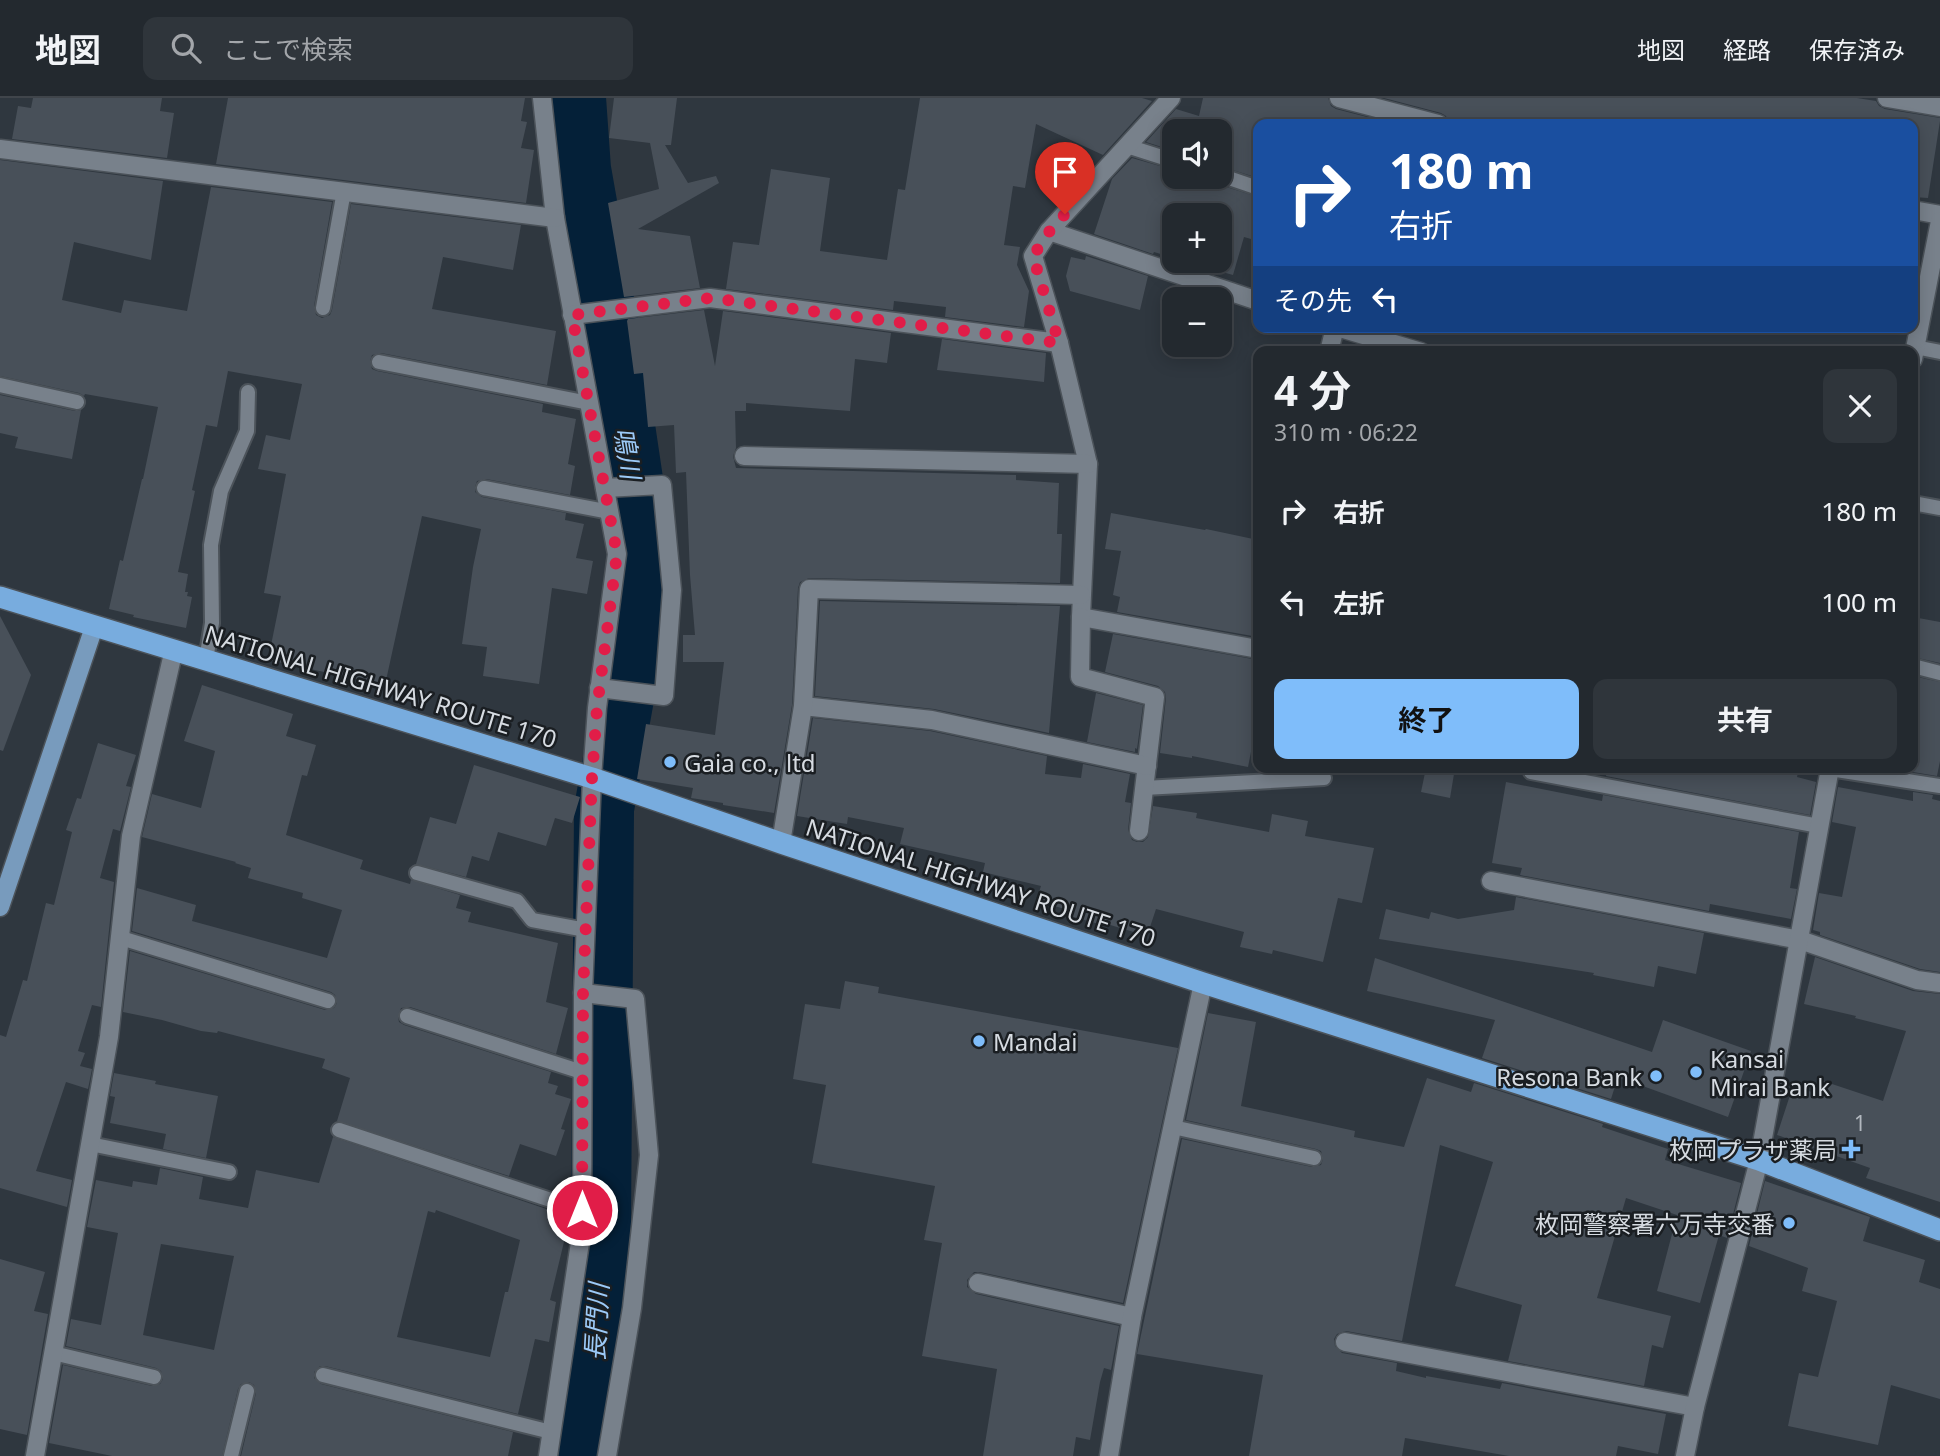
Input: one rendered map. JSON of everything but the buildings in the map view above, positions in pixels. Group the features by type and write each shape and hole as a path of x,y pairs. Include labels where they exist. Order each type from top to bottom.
{"highway":[{"name":"NATIONAL HIGHWAY ROUTE 170","path":"0,597 597,780 1203,983 1759,1160 1940,1230"}],"main road":[{"path":"0,907 94,627"}],"street":[{"path":"542,98 555,218 617,554 599,688 597,780 586,930 582,1072 582,1229 548,1456"},
{"path":"1139,831 1155,697 1080,677 1088,464 1059,343 1033,256 1049,232 1171,98"},
{"path":"1339,98 1419,119"},
{"path":"1887,98 1940,107"},
{"path":"0,149 555,218"},
{"path":"1918,211 1940,215"},
{"path":"1916,346 1937,253 1940,221"},
{"path":"1049,232 1253,299"},
{"path":"572,315 710,298 1059,343"},
{"path":"1356,333 1401,346"},
{"path":"744,456 1088,464"},
{"path":"599,688 664,696 672,590 662,485 606,488"},
{"path":"781,843 803,706 809,589 1082,595"},
{"path":"1081,617 1253,648"},
{"path":"39,1455 53,1353 109,1037 131,836 174,649"},
{"path":"803,706 932,720 1147,766"},
{"path":"1685,1456 1695,1407 1759,1160 1829,773"},
{"path":"1491,881 1800,940 1917,980 1940,983"},
{"path":"1109,1456 1132,1317 1203,983"},
{"path":"584,993 635,999 649,1155 632,1308 607,1456"},
{"path":"978,1283 1132,1317"},
{"path":"1345,1342 1695,1407"}],"lane":[{"path":"1127,146 1162,157"},
{"path":"1232,180 1253,186"},
{"path":"323,308 344,191"},
{"path":"1918,353 1940,352"},
{"path":"379,362 589,403"},
{"path":"0,385 77,402"},
{"path":"206,660 212,623 211,545 221,491 247,431 248,392"},
{"path":"484,488 610,512"},
{"path":"1918,504 1940,508"},
{"path":"1918,667 1940,673"},
{"path":"1536,773 1819,826"},
{"path":"1856,773 1940,786"},
{"path":"1144,788 1299,774 1324,778"},
{"path":"417,873 517,901 532,920 586,930"},
{"path":"121,938 328,1001"},
{"path":"407,1016 582,1072"},
{"path":"1173,1127 1314,1158"},
{"path":"339,1130 582,1210"},
{"path":"90,1144 229,1172"},
{"path":"53,1353 154,1377"},
{"path":"323,1375 551,1432"},
{"path":"231,1456 247,1391"}],"waterway":[{"name":"鳴川","path":"576,98 581,169 636,500 641,604 604,809 601,1226 595,1363 578,1456"}],"place":[{"name":"Gaia co., ltd","path":"670,762"},
{"name":"Mandai","path":"979,1041"},
{"name":"Kansai Mirai Bank","path":"1696,1072"},
{"name":"Resona Bank","path":"1656,1076"},
{"name":"枚岡プラザ薬局","path":"1851,1149"},
{"name":"枚岡警察署六万寺交番","path":"1789,1223"}],"route":[{"path":"582,1210 583,993 592,778 597,708 617,554 572,315 710,298 1059,343 1033,256 1065,214"}],"water label":[{"name":"長門川","path":"596,1322"}]}
